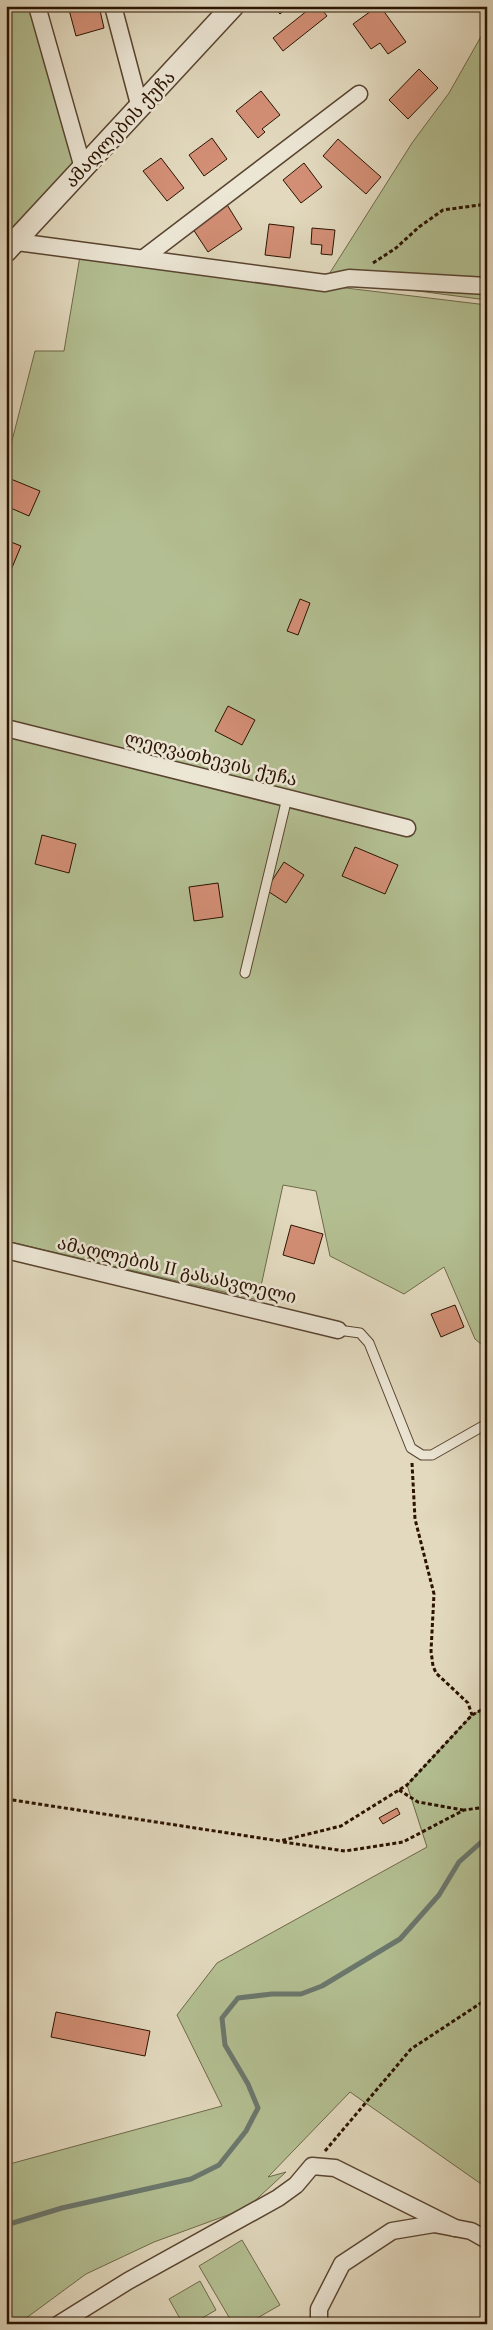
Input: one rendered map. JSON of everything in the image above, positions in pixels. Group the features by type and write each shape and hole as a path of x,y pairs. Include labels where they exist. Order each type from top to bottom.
{"street":[{"path":"37,6 83,168"},
{"path":"113,6 140,108"},
{"name":"ამაღლების ქუჩა","path":"12,246 233,6"},
{"path":"145,257 359,94"},
{"path":"12,246 145,257 325,283 349,278 487,286"},
{"name":"ლეღვათხევის ქუჩა","path":"6,728 407,828"},
{"name":"ამაღლების II გასასვლელი","path":"6,1250 338,1330"},
{"path":"59,2324 128,2281 278,2198 296,2185 312,2166 335,2168 455,2228"},
{"path":"319,2324 319,2309 342,2264 392,2231 434,2224 471,2231 487,2240"}],"lane":[{"path":"245,973 286,798"},
{"path":"338,1330 360,1333 369,1343 411,1448 422,1455 432,1455 483,1426"}],"path":[{"path":"349,278 396,248 419,227 443,210 487,204"},
{"path":"411,1448 415,1519 434,1594 431,1635 433,1666 436,1673 468,1703 472,1715"},
{"path":"280,1841 341,1826 407,1785 472,1715 487,1706"},
{"path":"399,1790 418,1802 464,1810 487,1807"},
{"path":"6,1798 345,1851 403,1842 464,1810"},
{"path":"312,2166 411,2049 486,1999 487,1991"}],"green space":[{"path":"6,6 37,6 83,168 6,251"},
{"path":"487,26 487,300 326,279 412,143 449,93"},
{"path":"80,256 487,305 487,1349 475,1339 444,1267 404,1294 330,1256 316,1191 283,1185 258,1300 6,1241 6,464 35,351 64,351"},
{"path":"487,1707 487,2183 484,2186 350,2092 268,2177 286,2172 247,2208 154,2242 86,2274 18,2324 6,2324 6,2165 222,2106 177,2015 217,1963 427,1847 407,1785 472,1715"},
{"path":"242,2240 280,2305 247,2324 233,2324 199,2266"},
{"path":"200,2281 216,2310 192,2324 183,2324 169,2299"}],"building":[{"path":"68,6 99,6 104,28 76,36"},
{"path":"273,6 289,6 280,14"},
{"path":"305,6 319,6 327,16 283,51 273,38 308,10"},
{"path":"380,6 406,42 388,54 380,43 371,49 353,24"},
{"path":"419,69 438,88 408,119 389,100"},
{"path":"261,91 280,115 262,129 265,132 258,138 236,111"},
{"path":"212,138 227,159 204,176 189,155"},
{"path":"338,139 381,177 366,194 323,156"},
{"path":"161,158 184,188 167,201 143,171"},
{"path":"304,163 322,187 301,203 283,180"},
{"path":"226,203 242,229 208,252 191,226"},
{"path":"269,224 294,227 290,258 265,255"},
{"path":"312,228 335,230 332,255 321,254 322,245 311,244"},
{"path":"6,477 40,491 29,516 6,506"},
{"path":"6,540 21,546 6,582"},
{"path":"300,599 310,603 298,635 287,631"},
{"path":"228,706 255,720 242,745 215,731"},
{"path":"42,835 76,844 69,873 35,864"},
{"path":"355,847 398,865 385,894 342,876"},
{"path":"284,862 304,875 286,903 266,890"},
{"path":"218,883 223,917 194,921 189,887"},
{"path":"291,1225 323,1234 314,1264 283,1255"},
{"path":"455,1305 464,1327 441,1337 431,1314"},
{"path":"397,1808 400,1814 383,1824 379,1818"},
{"path":"56,2012 150,2031 145,2056 51,2037"}],"waterway":[{"path":"6,2225 62,2208 191,2179 219,2165 246,2131 258,2108 248,2084 225,2045 222,2018 238,1998 272,1994 301,1994 322,1986 400,1939 439,1895 459,1862 487,1837"}]}
